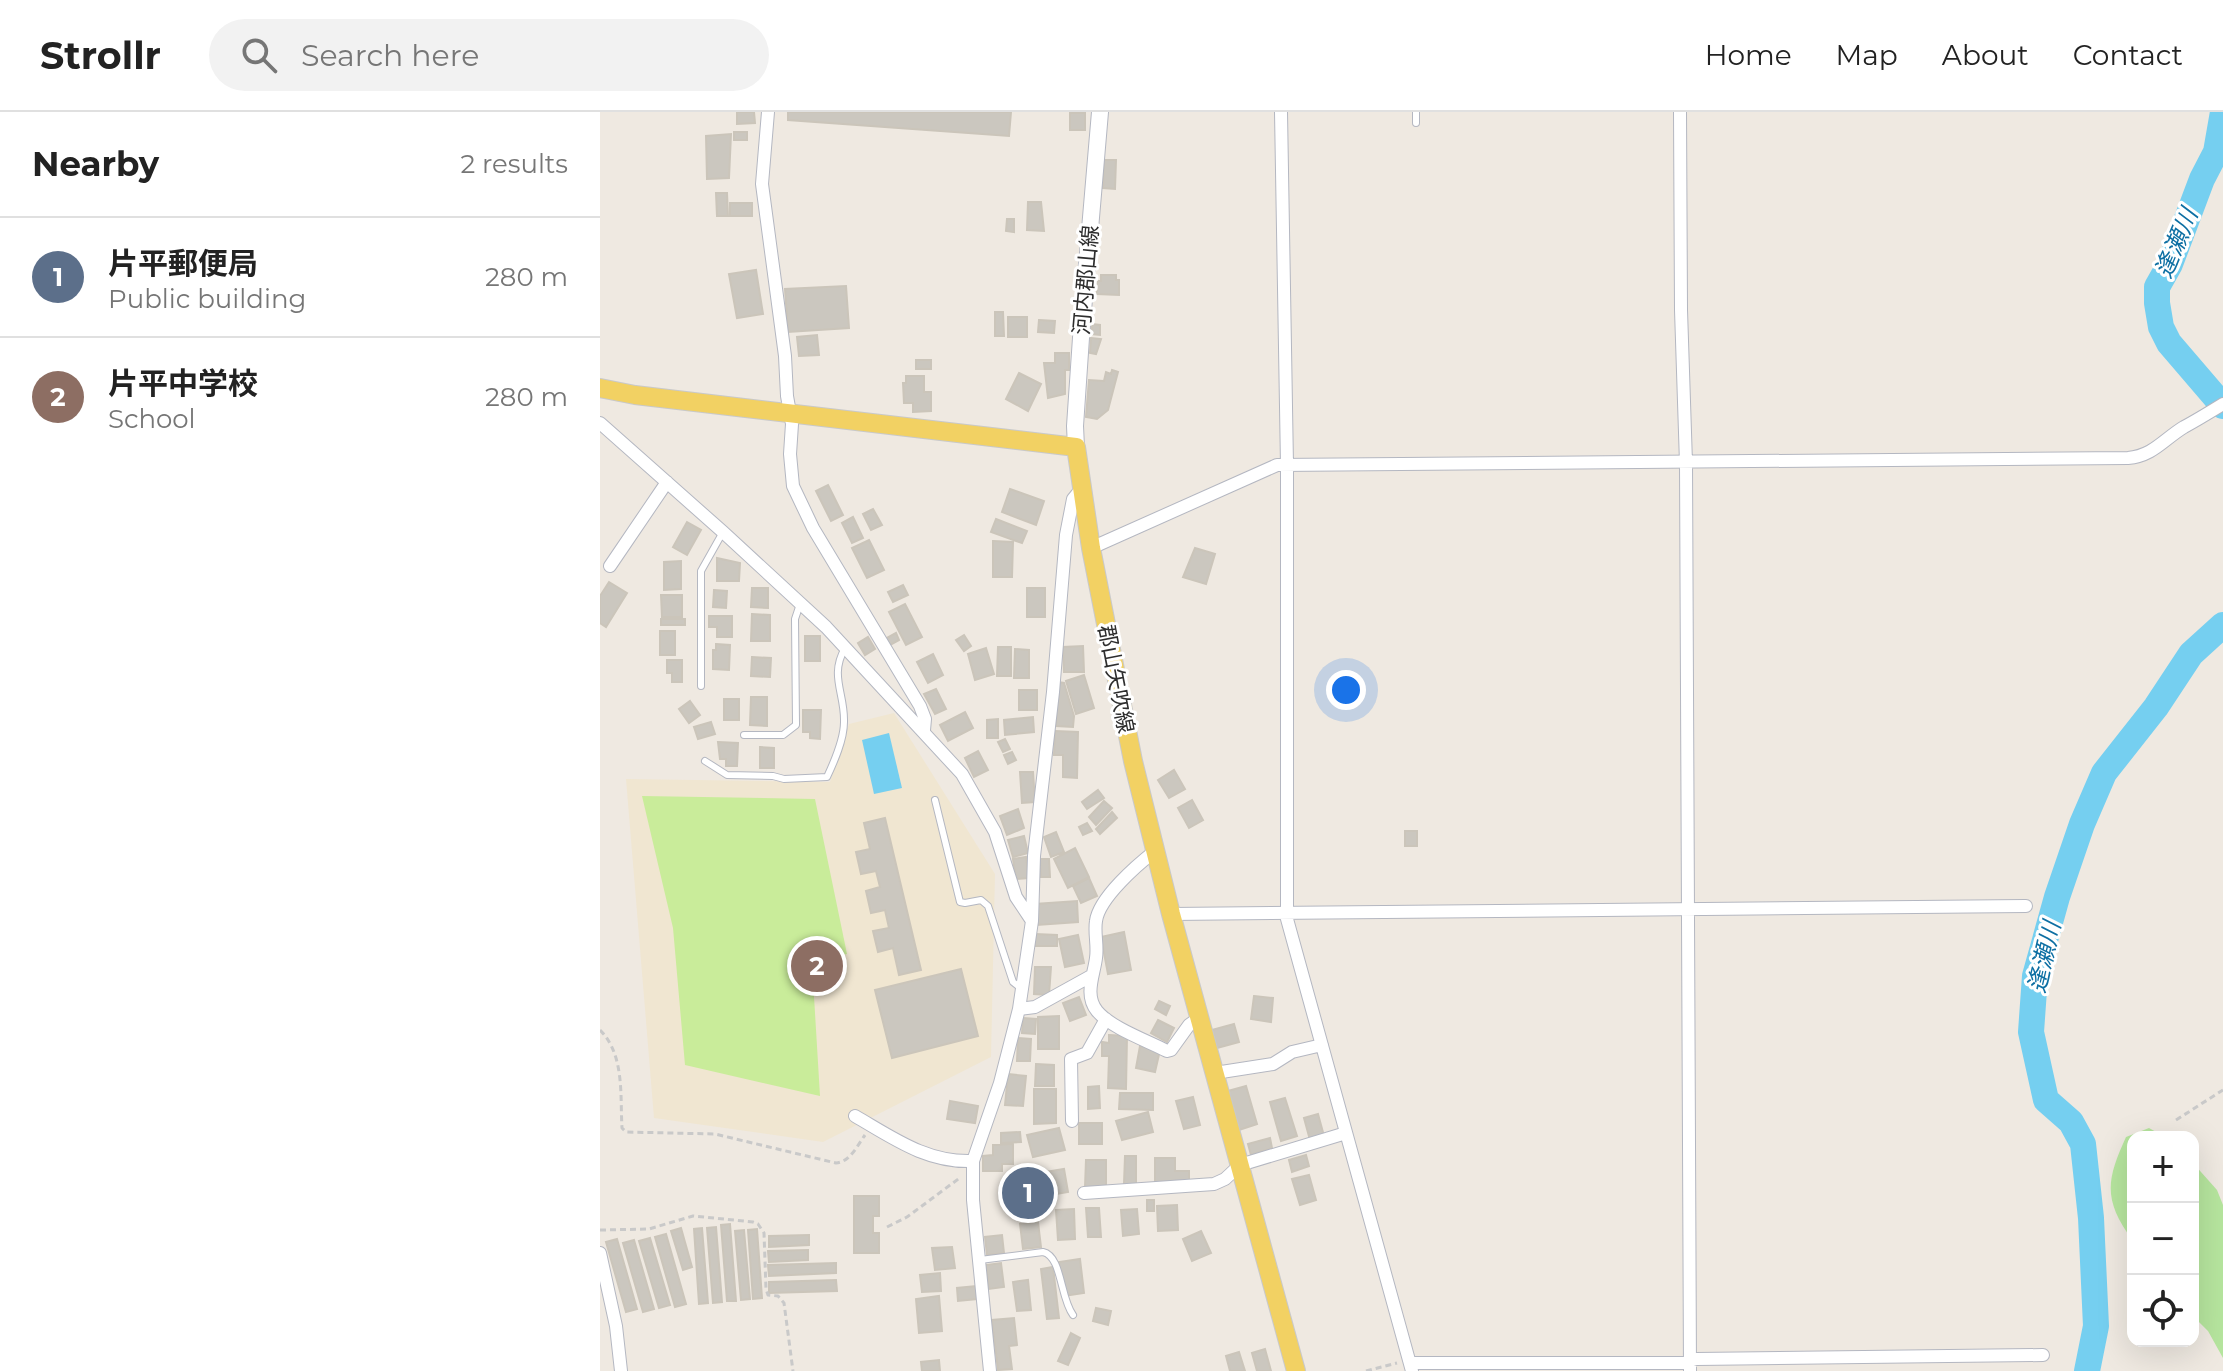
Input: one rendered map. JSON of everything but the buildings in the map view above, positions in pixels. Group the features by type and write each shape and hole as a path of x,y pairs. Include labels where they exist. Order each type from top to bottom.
{"main road":[{"name":"河内郡山線","path":"1076,447 1082,323 1100,112"},
{"path":"600,388 635,395 1076,447"},
{"name":"郡山矢吹線","path":"1076,447 1091,548 1133,761 1171,914 1296,1371"}],"street":[{"path":"768,112 762,184 785,356 793,486 813,528 920,706 925,719 924,730"},
{"path":"1281,112 1287,465 1286,912 1411,1367 1683,1363 1690,1366 2043,1355"},
{"path":"1680,112 1686,463 1690,1366"},
{"path":"1091,548 1277,465 2128,458 2161,446 2184,427 2223,404"},
{"path":"600,423 800,604 924,730 962,774 979,803 995,832 1016,897 1032,921"},
{"path":"610,566 667,482"},
{"path":"990,1371 973,1161 1000,1083 1019,1009 1032,921 1034,856 1066,535 1073,499 1082,488"},
{"path":"1155,851 1136,866 1100,909 1095,926 1096,962 1091,976 1093,1003 1106,1019 1167,1051 1199,1018"},
{"path":"1171,914 2026,906"},
{"path":"1019,1009 1035,1007 1091,976"},
{"path":"1072,1121 1071,1059 1087,1053 1106,1019"},
{"path":"1215,1073 1273,1064 1292,1052 1322,1045"},
{"path":"855,1116 917,1152 942,1159 973,1161"},
{"path":"1084,1193 1214,1184 1225,1179 1240,1165 1346,1133"},
{"path":"600,1253 614,1314 621,1371"}],"lane":[{"path":"1416,112 1416,123"},
{"path":"701,686 701,571 723,532"},
{"path":"744,735 783,735 796,725 795,619 800,604"},
{"path":"705,761 727,775 784,779 827,777 844,724 836,667 845,648"},
{"path":"935,800 960,902 981,900 988,906 1013,982 1022,989"},
{"path":"980,1260 1047,1252 1055,1260 1063,1299 1073,1315"}],"path":[{"path":"600,1030 618,1066 622,1128 626,1132 715,1134 842,1163 871,1125"},
{"path":"2176,1120 2223,1090"},
{"path":"887,1227 907,1217 957,1178 973,1177"},
{"path":"600,1230 649,1229 693,1216 758,1224 764,1233 766,1289 768,1295 778,1296 784,1303 793,1371"},
{"path":"1366,1371 1398,1363 1411,1367"}],"shaded area":[{"path":"894,713 995,874 991,1057 823,1142 654,1118 626,779 830,782 849,724"}],"green space":[{"path":"642,796 815,799 847,954 812,963 820,1096 685,1065 673,928"},
{"path":"2126,1137 2127,1233 2116,1214 2111,1190 2114,1166"},
{"path":"2199,1170 2217,1190 2223,1205 2223,1358 2208,1331 2199,1322"}],"water":[{"path":"889,733 902,788 874,794 862,740"}],"waterway":[{"name":"逢瀬川","path":"2223,112 2216,152 2202,179 2170,264 2157,287 2161,327 2169,343 2223,406"},
{"name":"逢瀬川","path":"2087,1371 2096,1326 2091,1218 2083,1144 2071,1122 2046,1100 2031,1032 2035,976 2057,897 2082,824 2104,773 2156,707 2191,654 2223,625"}],"place":[{"name":"片平中学校","path":"817,966"},
{"name":"片平郵便局","path":"1028,1193"}]}
